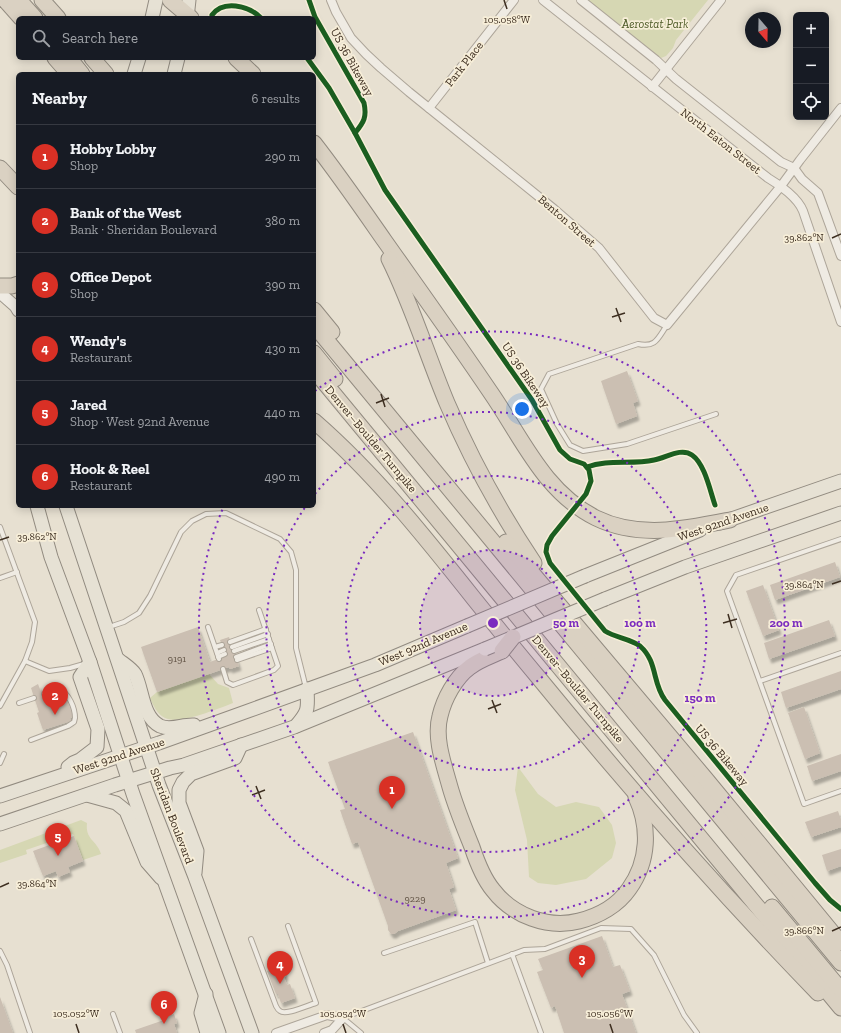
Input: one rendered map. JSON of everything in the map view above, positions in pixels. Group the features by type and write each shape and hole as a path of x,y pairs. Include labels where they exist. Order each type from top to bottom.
{"highway":[{"path":"5,0 19,16"},
{"path":"19,0 33,16"},
{"path":"42,0 56,16"},
{"path":"55,0 69,16"},
{"path":"170,0 188,16"},
{"path":"57,60 67,72"},
{"path":"71,60 80,72"},
{"path":"94,60 104,72"},
{"path":"107,60 116,72"},
{"path":"238,60 251,72"},
{"path":"316,146 492,394 539,468 563,496 595,518 619,527 639,531 680,529 730,520"},
{"path":"0,168 16,187"},
{"path":"348,189 373,229 397,275 447,401 473,460 486,485 525,549 597,650"},
{"path":"0,286 16,285"},
{"path":"316,312 497,531 706,778 841,944"},
{"path":"316,327 841,963"},
{"path":"316,355 841,990"},
{"name":"Denver–Boulder Turnpike","path":"316,372 841,1008"},
{"path":"316,423 344,448 393,500 630,787 737,907 841,1017"},
{"path":"513,637 502,651 481,660 468,668 455,683 447,697 438,724 438,735 441,751 454,802 480,868 493,891 517,912 537,920 555,924 576,922 586,919 606,910 617,902 634,883 640,870 645,846 645,827 641,811 630,787"}],"main road":[{"path":"152,16 156,0"},
{"path":"189,0 189,16"},
{"path":"135,72 138,60"},
{"path":"174,72 178,60"},
{"name":"West 92nd Avenue","path":"0,796 206,726 375,664 670,541 841,481"},
{"path":"38,508 51,557 90,662 129,781 220,1033"},
{"name":"Sheridan Boulevard","path":"67,508 155,773 252,1033"},
{"path":"0,824 129,781 184,765 294,727 692,564 841,513"},
{"path":"118,659 134,673 149,715 161,726 172,727 189,724 206,726"},
{"path":"61,775 73,763 80,760 97,747 98,729 80,678 90,662"},
{"path":"294,727 305,716 307,709 307,689"},
{"path":"195,877 197,851 179,803 179,790 183,782 191,774 235,758 241,745"},
{"path":"87,795 116,803 126,811 147,862 165,882"},
{"path":"206,994 201,1013 207,1033"}],"street":[{"name":"Benton Street","path":"331,0 336,12 352,38 380,68 554,209 599,248 654,318 667,325"},
{"name":"Park Place","path":"429,108 514,0"},
{"name":"North Eaton Street","path":"543,0 768,178 781,186 801,206 841,322"},
{"name":"North Eaton Street","path":"581,0 666,69 676,79 781,162 794,168 818,194 841,256"},
{"path":"652,87 721,0"},
{"path":"667,325 781,186 841,108"},
{"path":"0,293 16,308"},
{"path":"276,1033 327,1015 343,1018"},
{"path":"324,1033 332,1030 343,1018"}],"lane":[{"path":"667,325 652,344 647,346 638,344 549,374 541,389 557,424 570,445 583,451 627,444 716,414"},
{"path":"106,628 124,622 140,613 150,596 180,532 192,521 206,514 226,513 280,539 291,552 296,570 296,648 307,689"},
{"path":"0,527 35,622 32,642 25,661 0,706"},
{"path":"841,539 736,576 727,591 804,804 841,791"},
{"path":"0,578 17,572"},
{"path":"222,669 227,682 233,685 274,670 278,666 260,610"},
{"path":"208,627 218,656 224,652"},
{"path":"230,642 266,629"},
{"path":"233,649 268,637"},
{"path":"215,647 222,645"},
{"path":"236,658 272,646"},
{"path":"760,681 841,653"},
{"path":"25,661 49,671 70,668 90,662"},
{"path":"31,740 68,726 74,722 75,718 66,693 59,689 44,694"},
{"path":"19,703 34,698"},
{"path":"0,763 4,754"},
{"path":"384,954 475,922 488,963"},
{"path":"251,939 276,1006 280,1011 285,1013 292,1012 316,1003 288,926"},
{"path":"361,1033 343,1018 512,954 524,950 545,949 601,928 631,929 654,956 684,1016 697,1033"},
{"path":"0,951 7,964 30,1033"},
{"path":"512,954 541,1033"},
{"path":"113,1014 120,1033"}],"green space":[{"name":"Aerostat Park","path":"586,0 708,0 676,40 673,48 666,56 661,58"},
{"path":"209,674 218,684 229,688 233,703 189,718 172,720 165,718 160,714 150,698 157,692"},
{"path":"518,767 538,794 556,807 576,802 599,807 612,825 616,843 612,858 586,879 556,885 538,883 529,877 527,840 515,790"},
{"path":"81,820 87,823 89,837 97,846 101,854 83,860 73,834 26,850 27,854 0,863 0,850"}],"building":[{"path":"627,371 638,401 633,403 637,416 616,424 601,381"},
{"path":"835,562 840,577 775,600 770,585"},
{"path":"763,585 779,630 763,636 746,591"},
{"path":"829,620 835,636 769,659 764,643"},
{"path":"198,627 210,662 226,656 220,640 229,637 239,666 230,669 229,667 157,692 141,647"},
{"path":"841,671 841,689 786,708 781,692"},
{"path":"38,684 46,701 61,696 62,698 66,697 73,717 70,718 71,721 43,730 31,688"},
{"path":"804,707 820,753 805,759 788,713"},
{"path":"413,732 458,858 446,863 454,887 449,889 456,910 391,934 388,930 388,926 358,842 352,844 340,810 345,809 328,762"},
{"path":"841,754 841,771 812,781 807,766"},
{"path":"838,811 841,820 841,827 811,837 805,822"},
{"path":"74,836 83,861 68,867 70,872 58,877 56,871 43,876 33,851"},
{"path":"841,849 841,866 827,871 822,855"},
{"path":"602,936 613,967 620,965 630,991 622,994 636,1033 564,1033 555,1006 551,1008 537,972 543,970 538,959"},
{"path":"282,965 286,976 284,977 287,985 290,984 295,998 281,1003 267,971"},
{"path":"0,997 13,1033 0,1033"},
{"path":"174,1014 177,1023 174,1024 177,1033 136,1033 135,1030 164,1020 163,1018"}],"cycle path":[{"name":"US 36 Bikeway","path":"309,0 315,16"},
{"path":"212,15 222,7 236,6 243,7 258,16"},
{"name":"US 36 Bikeway","path":"316,19 364,103 365,116 361,126 355,133 385,190 532,400 560,450 570,459 584,464 589,470 591,481 586,494 552,536 547,545 546,552 550,563 605,631 636,643 646,652 650,659 658,687 665,700 815,883 830,900 841,909"},
{"path":"308,60 329,88 355,133"},
{"path":"587,467 603,463 646,461 683,452 688,453 697,459 704,471 715,505"}],"place":[{"name":"Bank of the West","path":"55,715"},
{"name":"Hobby Lobby","path":"392,809"},
{"name":"Jared","path":"58,856"},
{"name":"Office Depot","path":"582,978"},
{"name":"Wendy's","path":"280,984"},
{"name":"Hook & Reel","path":"164,1024"}]}
